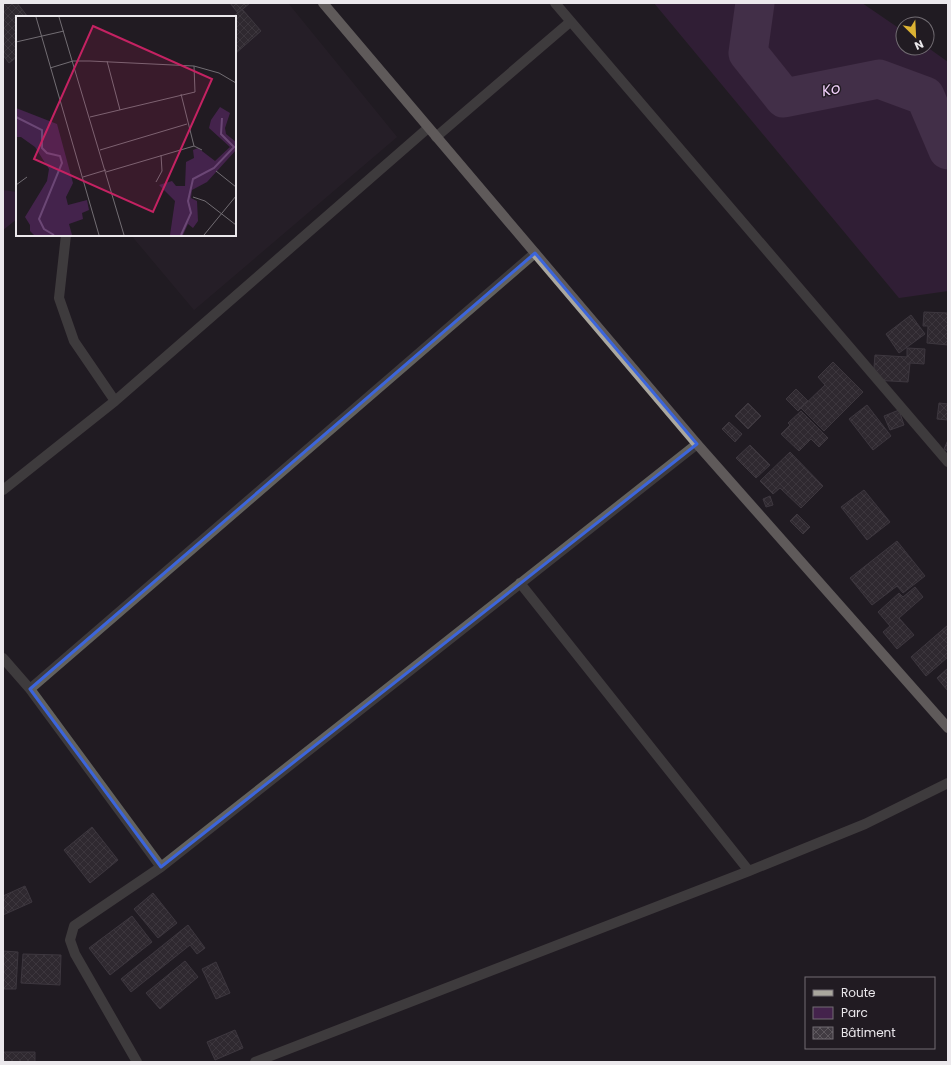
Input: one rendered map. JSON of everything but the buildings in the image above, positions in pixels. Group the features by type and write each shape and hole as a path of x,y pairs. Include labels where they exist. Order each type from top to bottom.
{"main road":[{"path":"323,3 697,444 948,728"}],"street":[{"path":"555,3 948,462"},
{"path":"436,137 570,22"},
{"path":"3,490 115,401 428,128"},
{"path":"66,236 59,298 74,341 115,401"},
{"path":"30,689 535,253"},
{"path":"137,1062 75,954 70,940 74,926 161,867 520,582 697,444"},
{"path":"520,582 749,871"},
{"path":"3,658 30,689 161,867"},
{"path":"255,1062 749,871 865,824 948,783"}],"highlighted area":[{"path":"535,253 697,444 161,867 30,689"}],"shaded area":[{"path":"3,3 288,3 397,137 194,310 132,236 236,236 236,16 16,16 16,192 3,190"}],"green space":[{"path":"654,3 862,3 895,26 895,56 935,56 935,53 948,62 948,291 899,298"},
{"path":"3,190 16,192 16,220 3,230"}],"waterway":[{"name":"Ko","path":"755,3 748,53 784,98 879,79 925,96 948,150"}]}
